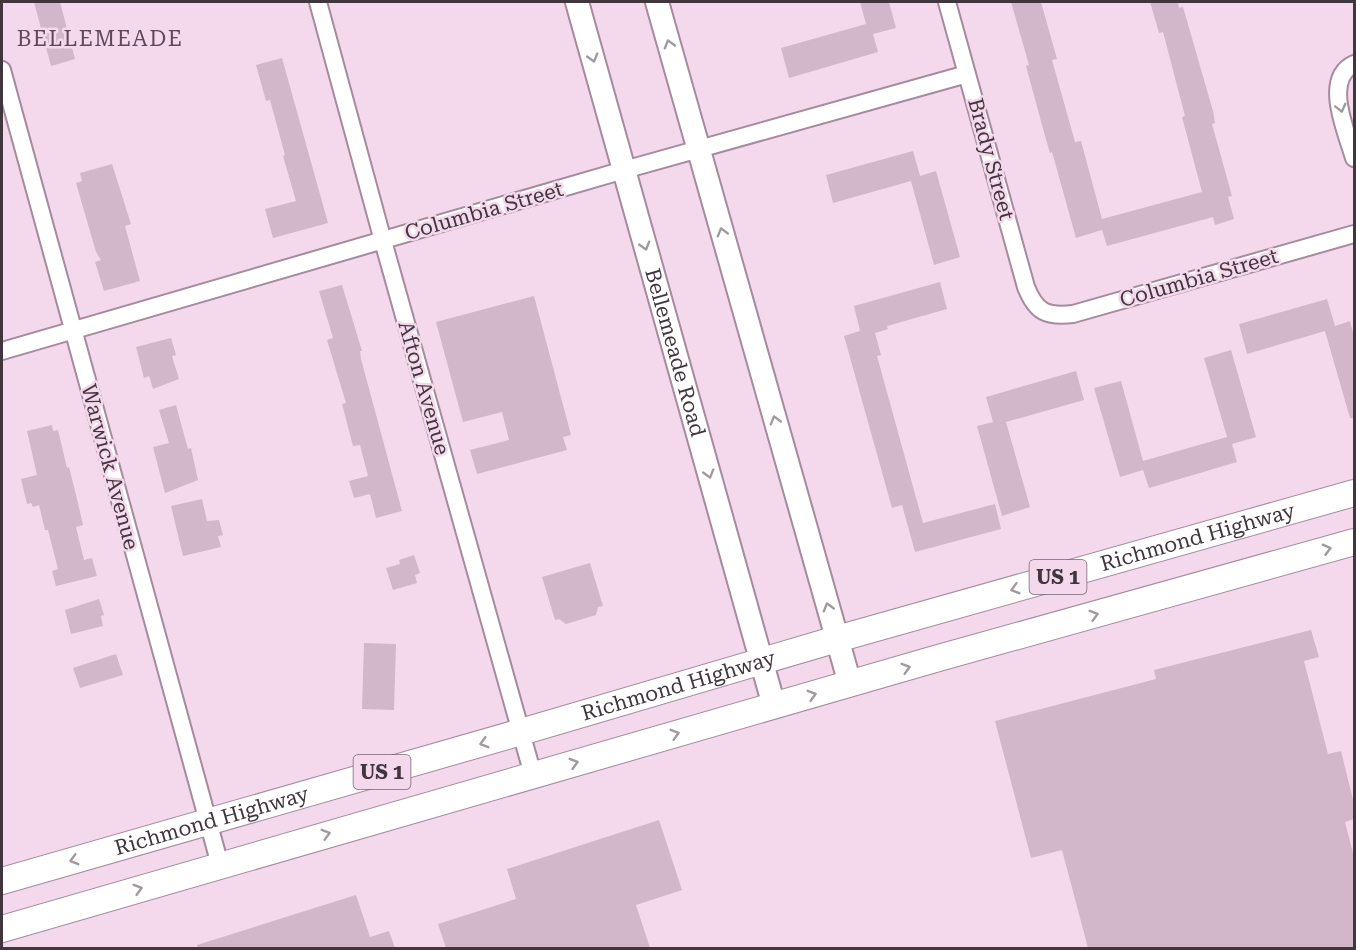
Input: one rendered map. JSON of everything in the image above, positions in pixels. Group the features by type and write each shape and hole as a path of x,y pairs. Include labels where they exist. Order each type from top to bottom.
{"main road":[{"name":"Bellemeade Road","path":"577,2 774,706"},
{"path":"657,2 850,684"},
{"name":"Richmond Highway","path":"2,881 837,639 1354,494"},
{"name":"Richmond Highway","path":"2,929 850,684 1354,542"}],"street":[{"name":"Afton Avenue","path":"318,2 533,775"},
{"name":"Brady Street","path":"947,2 1026,287 1032,302 1043,312"},
{"path":"1354,64 1348,67 1340,77 1338,90 1338,101 1354,158"},
{"name":"Warwick Avenue","path":"2,70 220,865"},
{"name":"Columbia Street","path":"2,351 624,170 967,74"},
{"name":"Columbia Street","path":"1043,312 1057,316 1073,314 1354,234"}],"building":[{"path":"34,2 60,2 75,59 51,66"},
{"path":"860,2 889,2 896,28 873,34 878,52 789,78 781,48 866,24"},
{"path":"1011,2 1041,2 1057,59 1052,60 1075,142 1081,141 1102,219 1202,192 1163,32 1159,33 1150,2 1178,2 1179,8 1183,7 1213,111 1215,123 1212,124 1232,196 1228,197 1234,219 1215,225 1213,217 1107,246 1102,230 1076,238 1052,152 1050,153 1045,136 1026,66 1029,65"},
{"path":"282,58 328,223 273,238 265,209 296,201 270,100 266,101 256,65"},
{"path":"913,151 920,176 936,171 960,257 934,265 911,181 833,203 826,175"},
{"path":"112,164 131,224 125,226 140,281 104,291 95,262 101,260 96,252 76,183 82,181 80,173"},
{"path":"940,282 947,309 887,326 888,329 875,333 881,355 877,356 923,523 995,504 1001,529 915,552 902,505 892,508 844,336 860,331 854,306"},
{"path":"342,285 362,351 360,351 361,359 402,511 376,518 370,494 354,498 349,481 368,476 360,445 353,446 342,404 346,403 327,340 333,338 319,291"},
{"path":"534,296 571,435 563,437 567,450 477,474 470,450 509,440 502,412 463,422 436,322"},
{"path":"1327,299 1335,326 1350,321 1354,337 1354,418 1350,418 1325,331 1247,354 1239,324"},
{"path":"171,338 176,355 172,356 179,379 153,389 149,376 144,378 136,347"},
{"path":"1231,350 1256,437 1232,444 1237,462 1149,488 1143,470 1120,477 1094,388 1121,381 1143,461 1227,437 1204,358"},
{"path":"1076,371 1084,400 1006,422 1030,507 1002,516 977,426 993,422 986,397"},
{"path":"176,405 188,449 191,448 198,480 165,493 153,447 169,443 159,410"},
{"path":"52,425 53,431 58,430 78,503 83,525 76,527 84,560 92,558 97,576 56,586 52,571 58,569 48,530 45,530 39,505 33,507 31,503 27,504 21,479 37,475 27,431"},
{"path":"202,499 207,521 219,520 223,535 218,536 221,547 183,556 171,506"},
{"path":"414,555 420,573 415,575 417,583 393,590 386,568 400,564 399,560"},
{"path":"590,563 603,606 598,607 596,615 566,624 559,619 555,620 542,577"},
{"path":"99,599 104,615 101,616 103,626 71,634 65,610"},
{"path":"1311,630 1319,657 1304,661 1328,754 1341,751 1354,804 1354,819 1345,822 1354,857 1354,948 1088,948 1062,850 1031,858 995,721 1156,679 1154,670"},
{"path":"364,643 396,644 394,710 362,709"},
{"path":"116,654 123,675 80,688 73,668"},
{"path":"659,820 682,890 636,905 650,948 446,948 438,924 516,899 507,869"},
{"path":"356,895 370,937 389,931 395,948 198,948 197,945"}],"district":[{"name":"BELLEMEADE","path":"100,38"}]}
